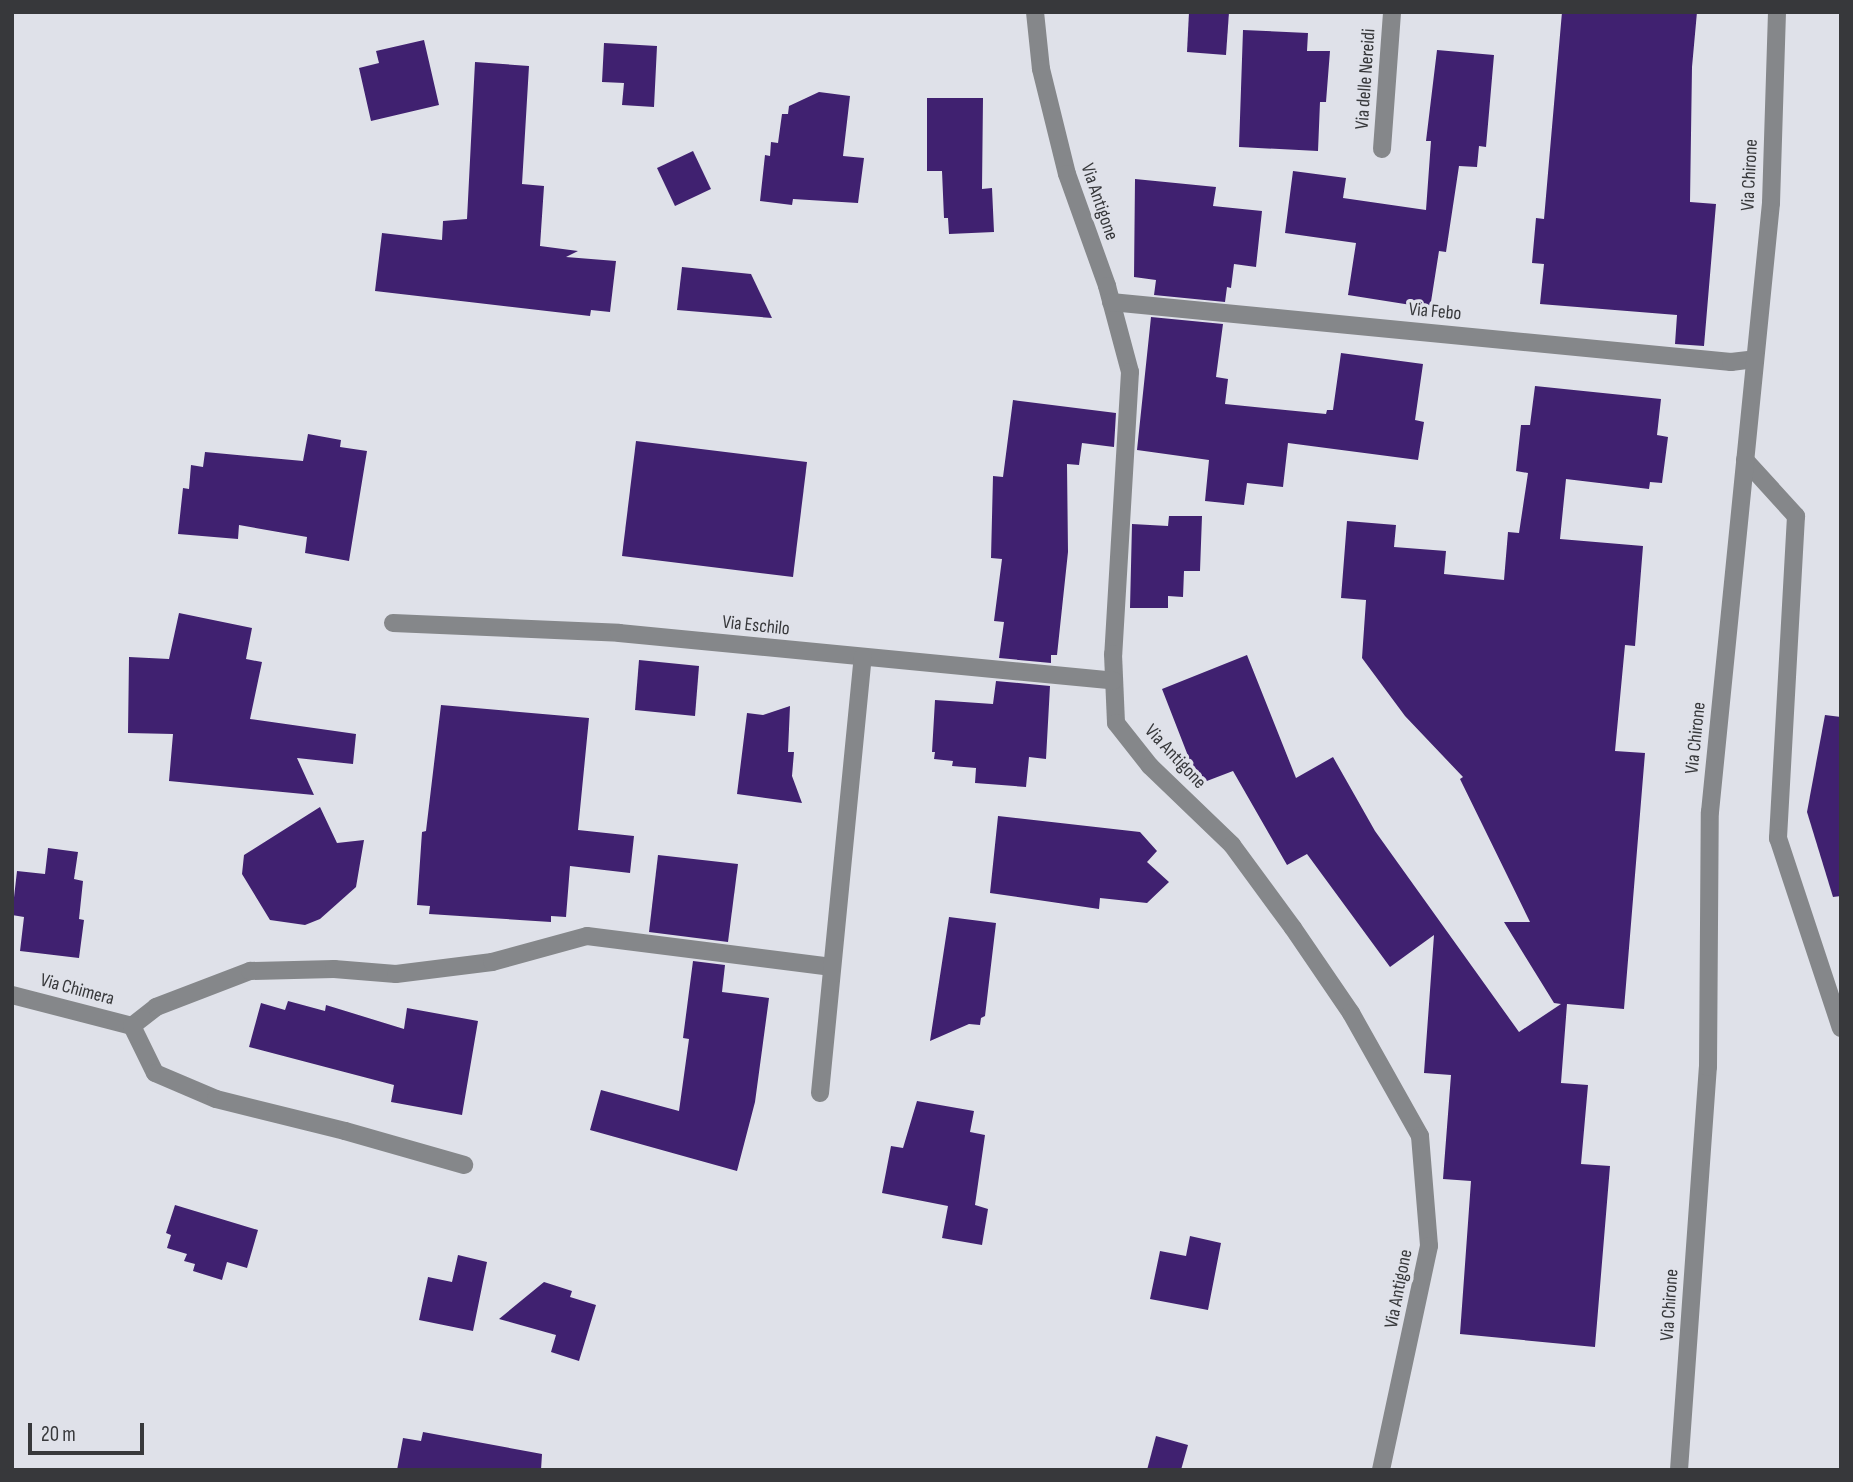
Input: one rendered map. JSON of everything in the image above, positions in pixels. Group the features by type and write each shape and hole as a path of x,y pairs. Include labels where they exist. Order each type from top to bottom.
{"street":[{"name":"Via Antigone","path":"1035,12 1041,69 1067,174 1111,302 1130,372 1113,654 1116,723 1150,766 1232,845 1286,917 1351,1013 1420,1136 1429,1246 1381,1470"},
{"name":"Via delle Nereidi","path":"1382,149 1392,12"},
{"name":"Via Chirone","path":"1679,1470 1708,1067 1710,813 1770,203 1777,12"},
{"name":"Via Febo","path":"1111,302 1731,362 1755,359"},
{"path":"1745,460 1796,516 1778,838 1841,1028"},
{"name":"Via Eschilo","path":"393,623 619,634 1114,681"},
{"path":"820,1093 863,657"},
{"path":"464,1165 204,1094 155,1073 132,1026 156,1007 250,971 334,969 396,974 492,962 587,936 832,967"},
{"name":"Via Chimera","path":"12,995 132,1026"}],"building":[{"path":"1189,12 1229,12 1226,55 1187,52"},
{"path":"1562,12 1697,12 1692,67 1690,202 1716,204 1704,346 1675,344 1677,315 1540,304 1544,264 1532,263 1536,218 1544,219"},
{"path":"1243,30 1308,33 1307,51 1330,51 1326,102 1320,102 1318,151 1239,147"},
{"path":"424,40 439,105 371,121 359,68 379,63 376,51"},
{"path":"604,43 657,46 654,107 622,105 624,83 602,82"},
{"path":"1437,50 1494,55 1486,147 1479,146 1477,167 1459,166 1446,252 1439,251 1430,308 1348,295 1356,243 1285,233 1293,171 1346,178 1343,198 1426,210 1431,141 1426,141"},
{"path":"475,62 529,66 522,184 544,186 540,246 578,251 566,257 616,261 610,312 591,310 590,316 375,291 382,233 442,240 443,221 467,219"},
{"path":"819,92 850,96 843,156 864,158 858,203 793,199 792,205 760,201 765,155 770,156 771,142 778,143 782,114 788,114 789,106"},
{"path":"927,98 983,98 982,189 992,188 994,232 949,234 948,218 944,218 942,171 927,171"},
{"path":"693,151 711,189 675,206 657,168"},
{"path":"1135,179 1216,187 1213,206 1262,211 1256,267 1234,264 1231,288 1227,287 1225,302 1154,295 1156,280 1134,277"},
{"path":"682,267 751,274 772,318 677,310"},
{"path":"1151,317 1223,324 1216,377 1228,379 1225,404 1326,414 1327,410 1333,410 1341,353 1423,364 1415,420 1424,422 1418,460 1288,443 1283,487 1247,483 1244,505 1205,501 1209,460 1137,450"},
{"path":"1535,386 1661,399 1657,435 1668,437 1662,483 1650,482 1649,489 1566,479 1560,539 1643,546 1635,646 1625,645 1615,751 1645,753 1624,1009 1567,1004 1561,1083 1588,1085 1581,1164 1610,1166 1595,1347 1460,1334 1471,1181 1443,1179 1451,1075 1424,1073 1434,935 1390,967 1307,854 1287,865 1233,771 1199,784 1162,689 1247,655 1296,778 1333,757 1375,831 1519,1032 1561,1004 1554,1003 1504,922 1530,922 1460,779 1463,777 1405,716 1362,658 1366,600 1341,598 1347,521 1396,525 1394,547 1446,551 1444,574 1504,580 1508,532 1519,533 1528,473 1516,471 1521,425 1530,425"},
{"path":"1013,400 1116,413 1114,447 1082,443 1079,465 1067,464 1068,552 1057,655 1051,655 1051,663 999,658 1004,622 994,621 1002,559 991,558 993,476 1003,477"},
{"path":"308,434 341,440 340,447 367,451 349,561 305,553 307,537 239,525 238,539 178,534 183,488 189,489 191,465 203,467 205,452 303,461"},
{"path":"636,441 807,462 793,577 622,556"},
{"path":"1169,516 1202,516 1200,571 1184,571 1183,597 1168,596 1168,608 1130,608 1132,524 1168,526"},
{"path":"179,613 252,628 246,659 262,662 250,719 356,734 353,764 297,758 314,795 169,781 173,734 128,733 129,657 169,659"},
{"path":"639,660 699,666 695,716 635,710"},
{"path":"996,681 1050,686 1046,759 1029,757 1026,787 975,783 976,768 952,766 953,761 934,759 935,752 932,752 935,700 993,704"},
{"path":"441,705 589,718 578,830 634,836 630,873 570,866 566,917 551,916 551,922 429,914 430,906 417,905 422,832 426,831"},
{"path":"790,706 788,752 794,752 792,776 802,803 737,794 747,713 763,715"},
{"path":"1825,715 1841,717 1841,896 1833,897 1807,812"},
{"path":"320,807 337,843 364,840 356,887 320,919 305,925 270,920 242,874 244,855"},
{"path":"998,816 1140,832 1157,851 1147,862 1169,882 1147,903 1100,898 1099,909 990,893"},
{"path":"48,848 78,852 74,879 83,881 79,919 84,920 79,958 20,951 24,917 12,915 17,871 45,874"},
{"path":"658,855 738,864 728,942 649,932"},
{"path":"949,917 996,923 985,1016 981,1018 980,1025 969,1024 930,1041"},
{"path":"693,961 725,965 722,992 769,998 755,1102 737,1171 590,1130 601,1090 679,1111 689,1039 683,1038"},
{"path":"288,1001 325,1011 326,1005 404,1029 407,1008 478,1021 462,1115 391,1102 394,1085 249,1047 261,1003 285,1010"},
{"path":"917,1101 974,1111 970,1132 985,1135 975,1205 988,1209 982,1245 942,1238 948,1206 882,1193 891,1146 903,1148"},
{"path":"175,1205 258,1230 247,1268 227,1262 222,1280 193,1271 195,1264 184,1261 187,1254 167,1248 171,1235 166,1233"},
{"path":"1190,1236 1221,1243 1208,1310 1150,1299 1160,1251 1186,1256"},
{"path":"458,1255 487,1262 473,1331 419,1320 428,1277 452,1282"},
{"path":"544,1282 572,1291 570,1297 596,1305 579,1361 551,1352 556,1335 499,1319"},
{"path":"423,1432 542,1454 541,1470 397,1470 403,1438 421,1441"},
{"path":"1156,1436 1188,1445 1181,1470 1147,1470"}]}
